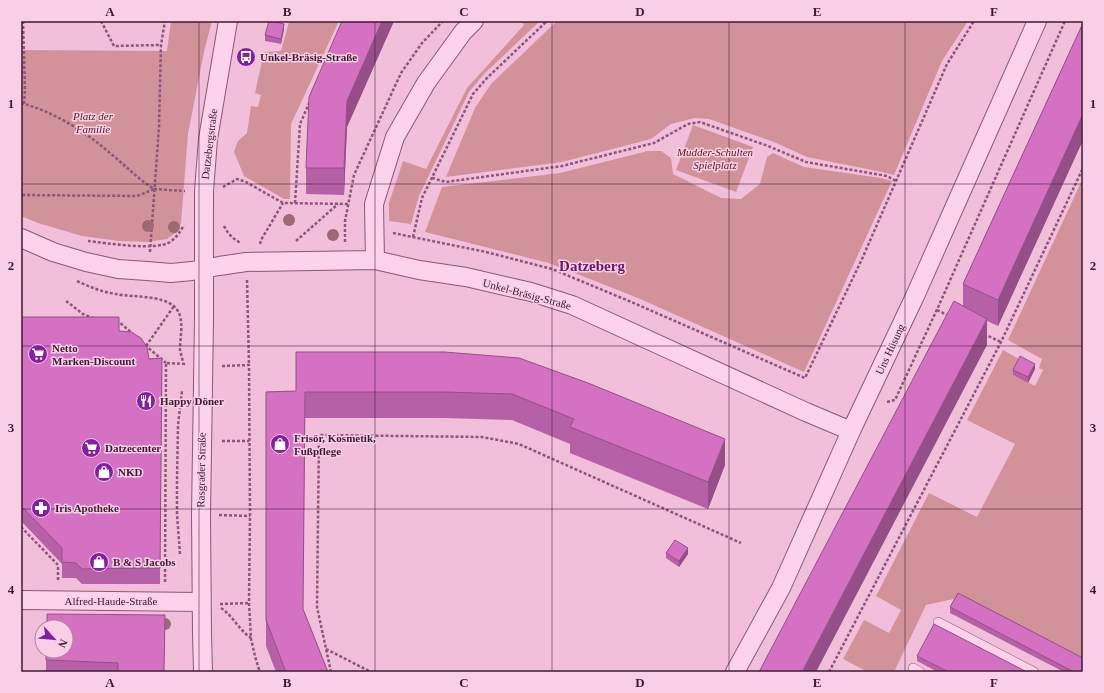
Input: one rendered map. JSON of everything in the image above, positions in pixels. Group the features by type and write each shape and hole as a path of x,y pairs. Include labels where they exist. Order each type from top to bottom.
{"street":[{"name":"Datzebergstraße","path":"204,269 204,191 208,139 228,21"},
{"path":"375,260 374,204 395,137 426,83 462,32 474,21"},
{"name":"Uns Hüsung","path":"735,672 781,588 850,431 918,289 1037,21"},
{"name":"Unkel-Bräsig-Straße","path":"21,238 53,252 86,262 118,268 171,273 246,262 375,260 419,270 466,277 530,292 572,305 850,431"},
{"name":"Rasgrader Straße","path":"203,672 200,515 204,269"},
{"name":"Alfred-Haude-Straße","path":"21,600 201,602"}],"lane":[{"path":"938,622 1034,672"}],"path":[{"path":"23,21 25,90 22,103 58,117 86,134 154,189"},
{"path":"101,21 114,46 161,45"},
{"path":"81,240 122,245 151,246 159,127 161,45 165,21"},
{"path":"413,237 422,198 473,94 487,78 548,21"},
{"path":"345,245 374,231 389,232 486,252 552,268 805,378 862,259 947,64 974,21"},
{"path":"295,203 300,124 313,94"},
{"path":"432,178 446,182 562,166 654,143 688,124 700,122 768,146 806,162 887,176 896,181"},
{"path":"829,672 1001,342 1083,168"},
{"path":"21,195 137,196 154,189 187,191 219,190 237,179 246,182 283,203 348,204"},
{"path":"258,248 261,240 283,203"},
{"path":"292,245 338,204"},
{"path":"222,221 226,231 234,240 245,245 249,365 249,603 251,639 260,672"},
{"path":"76,281 97,290 129,297 152,298 174,306 179,314 181,322 180,351 183,370"},
{"path":"66,301 83,314 99,319"},
{"path":"144,350 174,306"},
{"path":"937,310 951,317"},
{"path":"112,321 119,322 135,336"},
{"path":"980,332 1001,342"},
{"path":"141,341 166,363 183,364"},
{"path":"165,588 166,363"},
{"path":"203,365 249,365"},
{"path":"181,559 176,480 178,426 182,390"},
{"path":"331,672 317,607 319,435 482,437 519,444 741,543"},
{"path":"202,441 249,441"},
{"path":"21,527 58,565 58,584"},
{"path":"249,603 216,604 228,613 251,639"},
{"path":"326,648 371,672"}],"green space":[{"name":"Platz der Familie","path":"171,21 212,21 204,52 188,134 181,223 177,232 167,239 148,242 119,241 82,236 38,223 21,216 21,50 167,51"},
{"path":"285,21 339,21 291,124 290,199 284,199 244,176 234,152 238,141 247,133 251,106 258,107 261,95 255,93 264,52 281,51 289,22"},
{"path":"521,21 540,21 484,74 469,92 419,196 411,224 389,221 389,203 403,161 426,169 467,88 524,25"},
{"path":"557,21 968,21 942,61 894,175 807,157 774,142 709,119 695,118 671,124 651,139 562,162 446,177 475,108 491,84"},
{"name":"Mudder-Schulten Spielplatz","path":"693,125 753,147 736,192 676,170"},
{"path":"648,151 661,151 671,158 673,174 721,198 741,199 760,184 767,157 773,153 804,167 881,178 892,181 804,372 638,298 549,263 425,232 442,187 560,173"},
{"path":"1083,178 1083,663 958,598 926,605 894,672 864,672 864,670 843,659 864,620 889,633 901,610 876,596 929,493 977,517 1015,444 967,420 1003,350 1019,359 1013,375 1035,386 1043,370 1039,368 1042,359 1008,340"}],"building":[{"path":"269,21 284,24 281,39 265,35"},
{"path":"342,21 382,21 347,101 344,168 306,168 309,97"},
{"path":"1083,23 1083,114 998,300 963,284"},
{"path":"954,301 987,319 802,672 759,672"},
{"name":"Datzecenter","path":"21,317 119,317 119,331 131,332 141,338 147,347 149,359 162,358 160,568 82,569 76,563 62,562 62,548 21,506"},
{"path":"296,352 444,352 519,358 588,383 725,439 708,482 570,427 574,419 512,394 444,392 305,392 303,609 328,672 286,672 266,620 266,392 296,391"},
{"path":"1020,356 1035,364 1028,377 1013,370"},
{"path":"675,540 688,548 679,561 666,553"},
{"path":"958,593 1083,658 1083,672 1074,672 950,607"},
{"path":"47,614 165,615 164,672 118,672 118,663 46,660 74,659 74,619 47,619"},
{"path":"934,624 1027,672 949,672 917,656"}],"place":[{"name":"Unkel-Bräsig-Straße","path":"246,57"},
{"name":"Netto Marken-Discount","path":"38,354"},
{"name":"Happy Döner","path":"146,401"},
{"name":"Frisör, Kosmetik, Fußpflege","path":"280,444"},
{"name":"Datzecenter","path":"91,448"},
{"name":"NKD","path":"104,472"},
{"name":"Iris Apotheke","path":"41,508"},
{"name":"B & S Jacobs","path":"99,562"}],"district":[{"name":"Datzeberg","path":"592,266"}]}
